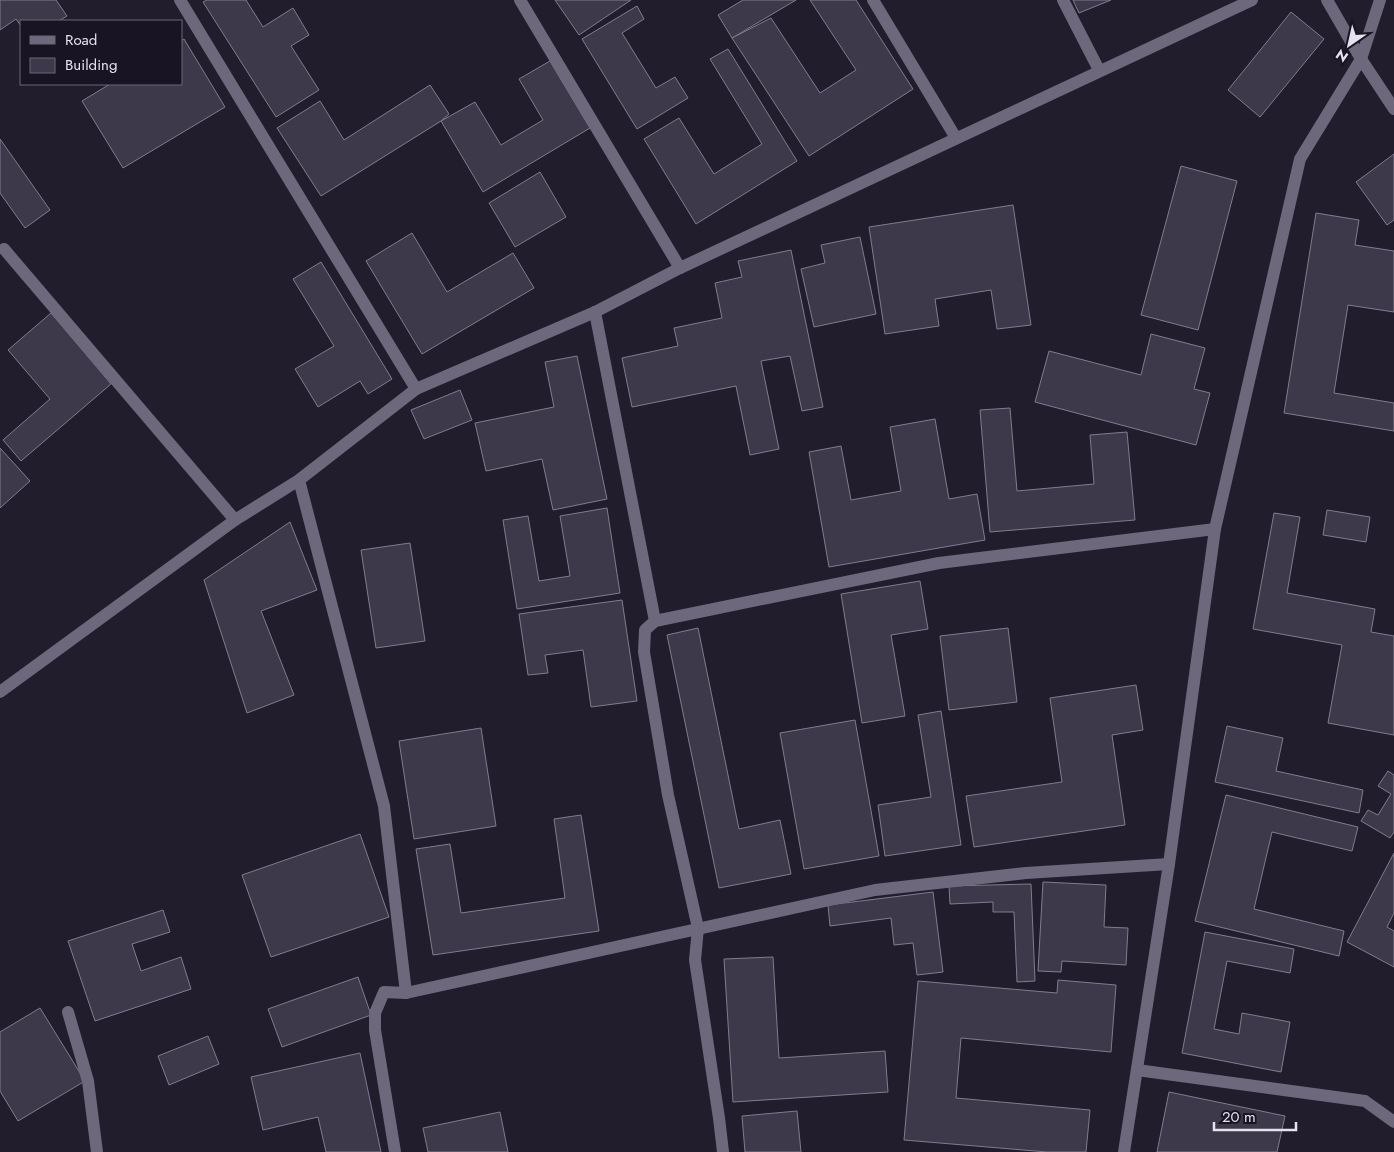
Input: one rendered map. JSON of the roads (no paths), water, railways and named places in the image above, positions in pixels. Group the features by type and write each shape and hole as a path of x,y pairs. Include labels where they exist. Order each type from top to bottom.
{"street":[{"path":"180,0 416,389"},
{"path":"520,0 680,268"},
{"path":"873,0 956,138"},
{"path":"1063,0 1099,70"},
{"path":"0,692 235,520 299,480 416,389 595,312 680,268 1099,70 1252,0"},
{"path":"1326,0 1361,59 1394,109"},
{"path":"1124,1152 1169,864 1215,528 1300,159 1361,59 1380,0"},
{"path":"4,249 235,520"},
{"path":"595,312 655,621"},
{"path":"299,480 384,806 406,992"},
{"path":"722,1152 719,1118 695,960 698,928 668,795 644,652 645,630 655,621 940,563 1215,528"},
{"path":"395,1152 375,1030 375,1013 384,992 406,992 875,890 1026,873 1169,864"},
{"path":"68,1012 88,1081 97,1152"},
{"path":"1137,1070 1365,1101 1394,1122"}]}
